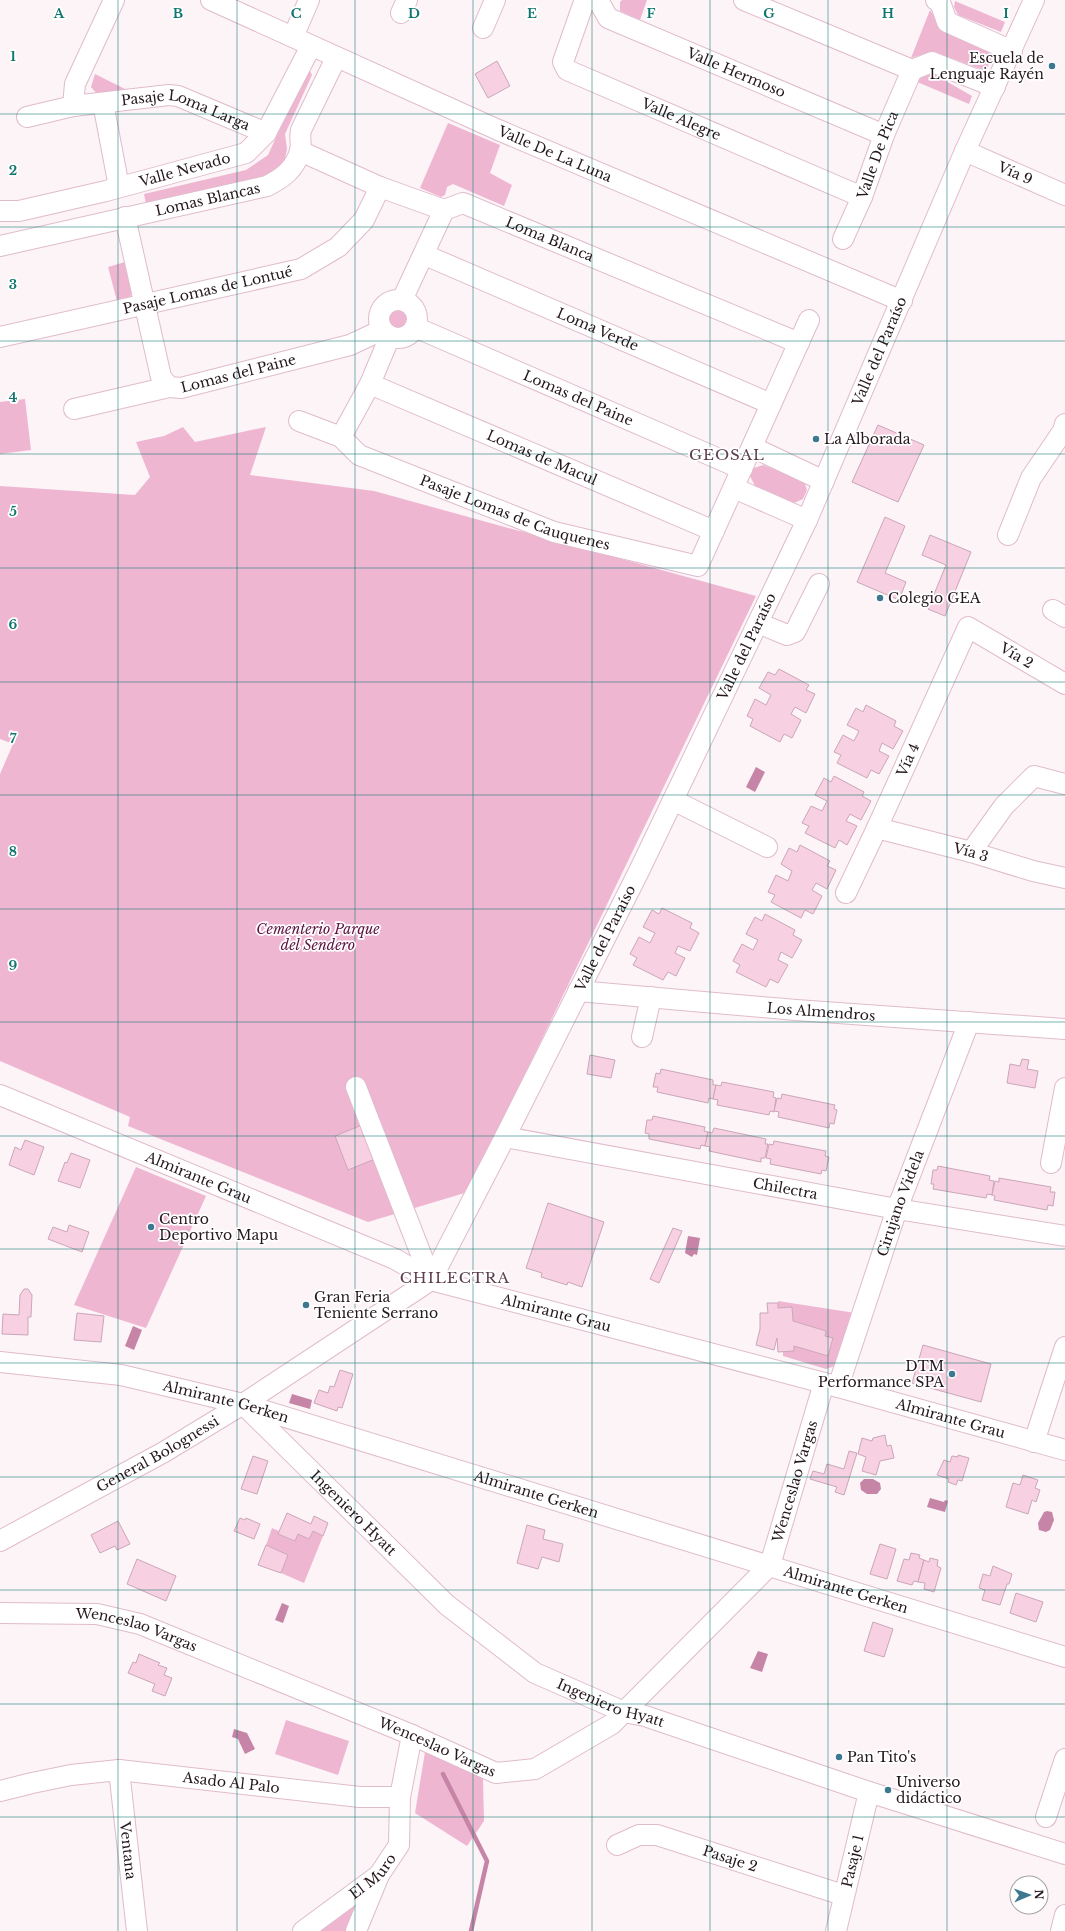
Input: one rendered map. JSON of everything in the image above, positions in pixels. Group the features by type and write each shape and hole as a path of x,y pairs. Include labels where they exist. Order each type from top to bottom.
{"street":[{"path":"73,106 75,84 114,0"},
{"name":"Valle De La Luna","path":"211,0 336,58 496,129 902,301"},
{"path":"293,37 309,0"},
{"path":"483,28 495,0"},
{"path":"744,0 912,70 932,62 995,87"},
{"path":"939,0 947,22 1012,51"},
{"name":"Valle del Paraíso","path":"431,1280 505,1137 673,800 807,520 965,151 1034,0"},
{"name":"Valle Hermoso","path":"590,1 608,18 884,134"},
{"name":"Valle Alegre","path":"590,1 563,62 567,70 862,197"},
{"name":"Valle Nevado","path":"0,211 19,211 119,187 246,153 266,133 311,46"},
{"name":"Lomas Blancas","path":"0,246 267,186 286,176 293,166 300,151 299,136 301,130 336,58"},
{"name":"Valle De Pica","path":"843,239 862,197 884,134 912,70"},
{"name":"Pasaje Loma Larga","path":"27,117 73,106 169,95 178,96 266,133"},
{"name":"Pasaje Loma Larga","path":"103,103 119,187"},
{"path":"300,151 380,187 444,210 425,255 402,300"},
{"name":"Vía 9","path":"965,151 1065,196"},
{"name":"Pasaje Lomas de Lontué","path":"0,337 145,303 301,269 338,247 364,220 380,187"},
{"name":"Loma Blanca","path":"444,210 463,203 799,343"},
{"name":"Lomas del Paine","path":"125,217 161,377 169,387 181,388 350,345 386,333"},
{"name":"Loma Verde","path":"425,255 772,404"},
{"path":"402,300 412,306 415,312 415,327 406,336 400,338 386,333 379,323 381,310 391,301 402,300"},
{"path":"714,531 809,320"},
{"name":"Lomas del Paine","path":"415,327 742,469"},
{"path":"299,421 341,437 372,379 386,333"},
{"path":"350,345 365,355 372,379"},
{"name":"Lomas de Macul","path":"372,379 714,531"},
{"path":"74,409 169,387"},
{"path":"1008,535 1031,478 1065,424"},
{"name":"Pasaje Lomas de Cauquenes","path":"341,437 360,455 554,532 698,566 714,531"},
{"path":"752,448 824,481"},
{"path":"734,488 807,520"},
{"path":"758,623 787,635 795,632 819,584"},
{"name":"Vía 2","path":"968,627 1065,684"},
{"name":"Vía 4","path":"846,893 968,627"},
{"path":"971,852 1004,806 1034,776 1065,784"},
{"path":"673,800 767,847"},
{"name":"Vía 3","path":"877,828 971,852 1033,871 1065,878"},
{"name":"Los Almendros","path":"578,991 969,1022 1065,1028"},
{"path":"642,1037 651,997"},
{"name":"Cirujano Videla","path":"831,1385 969,1022"},
{"path":"356,1087 431,1280"},
{"path":"1052,1163 1065,1088"},
{"name":"Almirante Grau","path":"0,1095 395,1259 431,1280 831,1385 1065,1450"},
{"name":"Chilectra","path":"505,1137 897,1209 1065,1236"},
{"name":"General Bolognessi","path":"0,1541 164,1452 243,1404 431,1280"},
{"path":"1034,1442 1065,1347"},
{"name":"Almirante Gerken","path":"0,1362 121,1375 243,1404 1065,1657"},
{"name":"Wenceslao Vargas","path":"0,1613 97,1614 140,1624 412,1734 496,1773 535,1768 612,1724 770,1565 831,1385"},
{"name":"Ingeniero Hyatt","path":"243,1404 447,1605 535,1673 624,1712 646,1716 869,1792 1065,1854"},
{"path":"400,1798 412,1734"},
{"path":"1046,1816 1065,1759"},
{"name":"Asado Al Palo","path":"0,1791 71,1775 120,1770 360,1797 400,1798"},
{"name":"Ventana","path":"120,1770 136,1931"},
{"name":"Pasaje 1","path":"836,1931 843,1895 869,1792"},
{"name":"El Muro","path":"303,1931 379,1875 399,1845 400,1798"},
{"name":"Pasaje 2","path":"617,1845 639,1835 657,1835 843,1895"},
{"path":"356,1931 379,1875"},
{"path":"1061,1931 1065,1915"}],"green space":[{"path":"622,0 647,0 640,20 620,11 620,2"},
{"path":"955,1 1005,22 1001,32 958,15 954,7"},
{"path":"930,10 942,29 995,52 986,71 933,51 911,58"},
{"path":"310,71 312,75 285,134 287,149 285,159 277,172 269,177 146,204 144,194 246,170 268,155 306,72"},
{"path":"932,73 972,96 969,104 915,81"},
{"path":"95,74 125,89 98,95 91,87"},
{"path":"448,123 500,145 490,173 512,185 504,206 453,184 447,187 445,195 441,197 420,188"},
{"path":"125,262 132,291 130,298 117,301 108,267"},
{"path":"397,305 406,309 410,318 406,327 397,331 388,327 384,318 388,309"},
{"path":"25,399 31,450 0,454 0,402"},
{"name":"Cementerio Parque del Sendero","path":"183,427 195,442 266,427 250,475 374,491 756,596 468,1192 368,1222 128,1126 130,1117 0,1061 0,774 13,744 0,739 0,486 135,495 150,477 136,442 164,436"},
{"path":"763,465 804,481 807,490 803,499 794,503 755,486 750,476 754,468"},
{"name":"Centro Deportivo Mapu","path":"136,1167 206,1196 146,1328 74,1305"},
{"path":"778,1301 855,1313 835,1366 826,1369 783,1356 783,1352 794,1346 828,1356 833,1339 825,1336 826,1331 793,1321 792,1307 778,1308"},
{"path":"272,1528 279,1531 278,1534 294,1541 298,1534 309,1539 313,1531 323,1536 304,1583 281,1573 288,1555 266,1545"},
{"path":"286,1720 349,1741 338,1775 275,1754"},
{"path":"425,1752 483,1778 484,1821 467,1846 415,1813"},
{"path":"363,1898 348,1931 317,1931"}],"shaded area":[{"path":"756,767 765,772 755,792 746,787"},
{"path":"688,1236 700,1238 697,1255 694,1254 692,1257 685,1253"},
{"path":"133,1326 142,1330 134,1350 125,1346"},
{"path":"292,1394 312,1400 310,1409 289,1403"},
{"path":"864,1479 873,1479 880,1483 881,1489 877,1494 867,1494 861,1490 860,1483"},
{"path":"930,1498 944,1502 945,1500 948,1501 945,1512 927,1507"},
{"path":"1044,1512 1052,1512 1054,1520 1050,1530 1046,1532 1039,1530 1038,1523"},
{"path":"282,1603 289,1606 283,1623 275,1620"},
{"path":"758,1651 768,1654 762,1672 750,1668"},
{"path":"234,1729 247,1733 255,1749 245,1754 238,1739 232,1737"}],"building":[{"path":"497,61 510,86 488,98 475,74"},
{"path":"878,425 924,445 898,502 852,482"},
{"path":"885,517 905,526 885,573 906,582 899,600 857,582"},
{"path":"930,535 971,552 945,616 928,609 946,565 922,555"},
{"path":"779,669 809,685 806,690 815,694 806,713 795,707 791,714 801,720 792,738 784,734 780,742 750,726 753,719 747,716 755,699 766,705 771,695 759,688 768,672 775,675"},
{"path":"866,705 896,721 894,726 903,731 893,749 882,743 879,751 889,756 879,774 871,770 867,778 837,763 841,755 834,752 843,735 854,741 859,731 847,725 856,708 863,712"},
{"path":"834,776 864,792 862,796 871,801 861,820 850,814 846,821 857,826 847,845 839,840 835,848 805,833 809,826 802,823 811,806 822,811 827,801 815,795 824,778 831,782"},
{"path":"800,845 830,861 827,866 836,870 827,889 816,883 812,890 822,896 813,914 805,910 801,918 771,902 775,895 768,892 776,875 788,881 792,871 781,864 789,848 797,852"},
{"path":"662,908 692,923 690,928 699,933 690,951 678,946 675,953 685,958 676,976 668,972 663,980 633,965 637,958 630,954 639,937 650,943 655,933 643,927 652,910 659,914"},
{"path":"765,914 795,930 793,935 802,940 792,958 781,952 778,960 788,965 778,983 770,979 766,987 736,972 740,965 733,961 742,944 753,950 758,940 746,934 755,917 762,921"},
{"path":"590,1055 615,1060 611,1078 587,1074"},
{"path":"1022,1059 1029,1060 1027,1069 1038,1071 1035,1088 1007,1083 1010,1064 1020,1066"},
{"path":"661,1069 713,1080 713,1085 716,1085 713,1099 709,1098 708,1103 657,1092 658,1087 653,1087 656,1073 660,1074"},
{"path":"722,1082 774,1092 773,1097 776,1098 774,1112 770,1111 769,1115 717,1105 718,1100 713,1099 716,1085 721,1086"},
{"path":"782,1094 835,1105 834,1109 837,1110 834,1124 830,1123 829,1128 778,1117 779,1112 774,1111 777,1098 781,1099"},
{"path":"653,1116 705,1127 704,1131 708,1132 705,1146 701,1145 700,1149 649,1139 649,1134 645,1133 647,1120 652,1120"},
{"path":"362,1125 375,1159 348,1170 335,1136"},
{"path":"714,1128 766,1139 765,1144 768,1144 765,1158 761,1158 761,1162 709,1151 710,1147 705,1146 708,1132 712,1133"},
{"path":"25,1140 44,1147 34,1175 9,1165 15,1147 21,1150"},
{"path":"774,1141 826,1151 825,1156 829,1157 826,1171 822,1170 821,1174 770,1164 771,1159 766,1158 769,1144 773,1145"},
{"path":"71,1153 90,1160 80,1188 58,1181 65,1162 67,1163"},
{"path":"938,1166 990,1176 989,1180 994,1181 992,1195 987,1194 986,1198 933,1189 934,1184 931,1184 933,1170 937,1170"},
{"path":"999,1178 1051,1187 1050,1192 1055,1192 1053,1206 1048,1205 1047,1210 994,1200 995,1196 992,1195 995,1181 999,1182"},
{"path":"548,1203 604,1222 582,1287 568,1282 567,1285 541,1277 542,1273 526,1268"},
{"path":"69,1225 89,1232 82,1252 48,1239 53,1227 67,1232"},
{"path":"673,1228 682,1231 659,1283 650,1279"},
{"path":"24,1289 28,1289 32,1295 31,1317 28,1317 28,1335 2,1334 3,1314 19,1315 20,1295"},
{"path":"767,1303 778,1303 778,1308 792,1307 793,1321 826,1331 825,1336 833,1338 828,1356 794,1346 794,1351 778,1352 777,1338 774,1350 756,1345 760,1329 760,1313 768,1313"},
{"path":"77,1313 104,1316 101,1342 74,1340"},
{"name":"DTM Performance SPA","path":"923,1345 991,1364 981,1402 912,1383"},
{"path":"340,1370 353,1374 342,1408 338,1407 337,1411 314,1403 319,1390 328,1393 330,1386 334,1387"},
{"path":"885,1435 887,1446 891,1445 894,1458 880,1461 876,1475 862,1471 866,1457 858,1454 862,1438 872,1441 873,1438"},
{"path":"849,1451 857,1453 844,1495 835,1492 837,1487 810,1479 813,1471 824,1474 827,1464 844,1469"},
{"path":"958,1455 969,1458 962,1481 958,1480 956,1485 948,1482 949,1479 937,1475 944,1460 950,1462 952,1456 958,1457"},
{"path":"253,1456 268,1461 257,1494 241,1489"},
{"path":"1023,1475 1038,1480 1035,1488 1040,1490 1036,1502 1032,1500 1028,1514 1006,1507 1013,1483 1020,1485"},
{"path":"287,1513 311,1524 314,1516 328,1523 323,1536 313,1531 309,1539 298,1534 295,1541 278,1534"},
{"path":"240,1518 245,1520 246,1518 260,1524 254,1539 234,1531"},
{"path":"118,1521 130,1544 117,1550 115,1546 100,1553 91,1535"},
{"path":"527,1525 545,1530 543,1539 563,1544 559,1562 542,1557 538,1569 517,1563"},
{"path":"880,1544 896,1549 887,1579 870,1574"},
{"path":"266,1545 288,1555 281,1573 258,1565"},
{"path":"911,1553 920,1555 919,1558 924,1560 918,1582 914,1581 912,1585 897,1581 904,1559 909,1560"},
{"path":"930,1558 938,1560 937,1566 941,1568 934,1592 924,1589 925,1583 918,1582 924,1560 929,1562"},
{"path":"137,1559 176,1576 166,1601 127,1584"},
{"path":"993,1566 1012,1574 1000,1605 982,1600 985,1590 979,1588 983,1574 990,1576"},
{"path":"1016,1593 1043,1602 1036,1622 1010,1613"},
{"path":"873,1622 893,1629 884,1657 864,1651"},
{"path":"139,1654 160,1663 158,1665 167,1668 164,1675 172,1678 165,1696 152,1691 155,1684 128,1673 133,1662 136,1663"}],"waterway":[{"path":"443,1774 487,1861 471,1931"}],"place":[{"name":"Escuela de Lenguaje Rayén","path":"1052,66"},
{"name":"La Alborada","path":"816,439"},
{"name":"Colegio GEA","path":"880,598"},
{"name":"Centro Deportivo Mapu","path":"151,1227"},
{"name":"Gran Feria Teniente Serrano","path":"306,1305"},
{"name":"DTM Performance SPA","path":"952,1374"},
{"name":"Pan Tito's","path":"839,1757"},
{"name":"Universo didáctico","path":"888,1790"}],"district":[{"name":"GEOSAL","path":"727,454"},
{"name":"CHILECTRA","path":"455,1277"}]}
